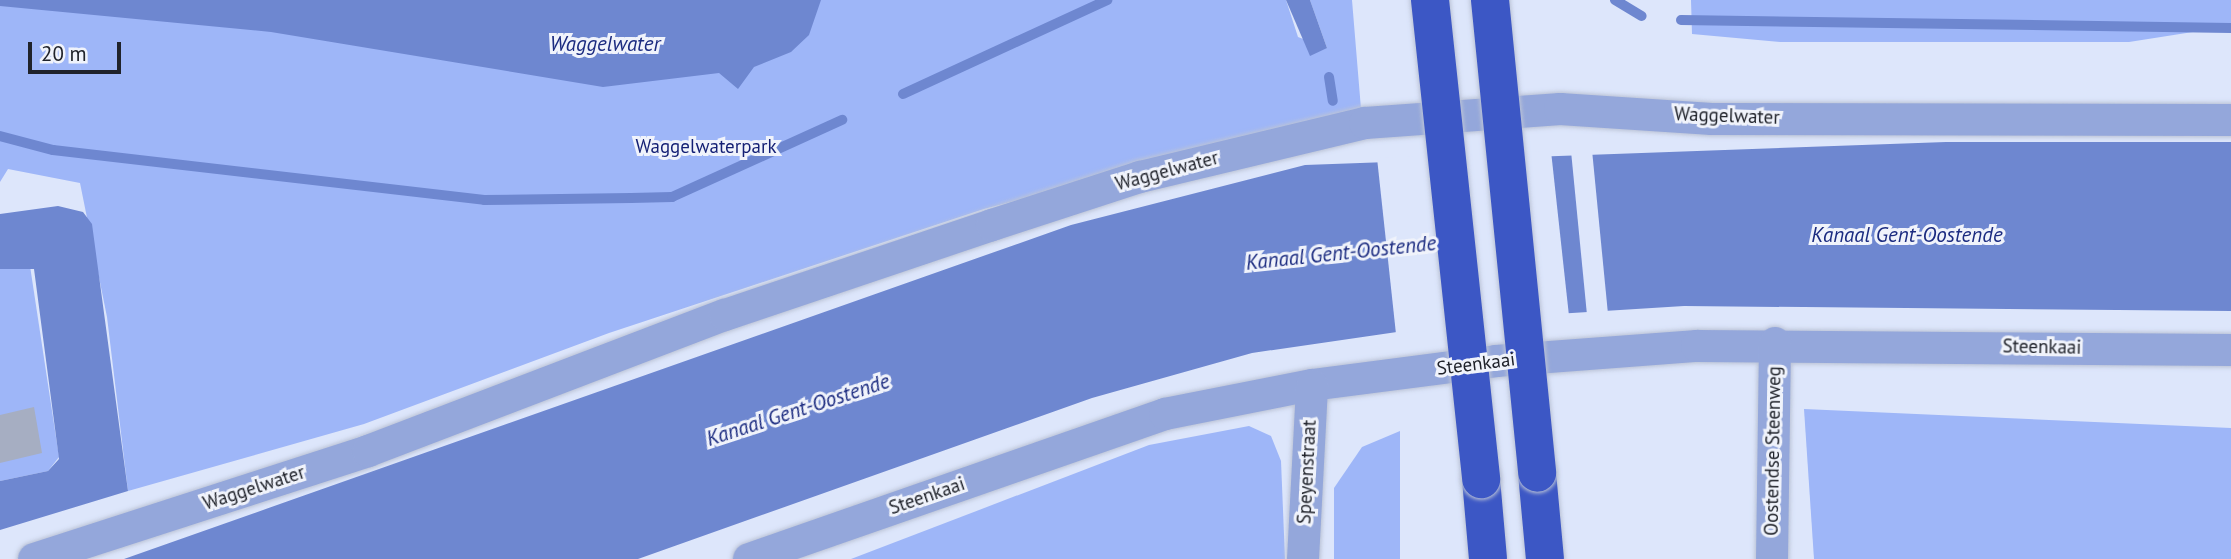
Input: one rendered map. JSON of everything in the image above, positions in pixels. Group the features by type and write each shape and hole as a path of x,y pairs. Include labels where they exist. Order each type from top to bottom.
{"highway":[{"path":"1430,0 1488,559"},
{"path":"1490,0 1545,559"}],"street":[{"name":"Waggelwater","path":"34,559 368,452 725,316 1016,217 1140,177 1365,123 1560,109 1712,118 2231,120"},
{"name":"Steenkaai","path":"749,559 1165,414 1312,385 1496,361 1775,343 2231,350"},
{"name":"Oostendse Steenweg","path":"1772,559 1775,343"},
{"name":"Speyenstraat","path":"1303,559 1312,385"}],"green space":[{"name":"Waggelwaterpark","path":"0,0 1286,0 1298,37 1327,48 1310,0 1352,0 1361,109 984,209 609,333 364,424 128,491 107,317 80,183 8,169 0,182"},
{"path":"1691,0 2231,0 2231,26 2129,42 1780,42 1692,34"},
{"path":"30,266 59,457 48,471 0,481 0,269"},
{"path":"1804,409 2231,428 2231,559 1814,559"},
{"path":"1249,426 1271,436 1281,461 1285,559 851,559 1149,445"},
{"path":"1400,431 1400,559 1334,559 1334,488 1362,447"}],"water":[{"name":"Waggelwater","path":"0,0 821,0 809,35 791,52 754,67 738,89 719,73 603,87 271,32 0,6"},
{"path":"1286,0 1310,0 1327,48 1310,56"},
{"name":"Kanaal Gent-Oostende","path":"1946,142 2231,142 2231,311 1684,306 1493,318 1252,353 1092,398 638,559 124,559 1071,225 1305,165"},
{"path":"58,206 83,212 92,224 128,491 0,530 0,481 48,471 59,459 34,269 0,269 0,214"}],"pier":[{"path":"1592,150 1608,314 1587,315 1571,151"},
{"path":"1551,151 1569,316 1396,334 1377,158"}],"building":[{"path":"34,407 42,453 0,463 0,415"}],"waterway":[{"path":"903,94 1107,0"},
{"path":"1615,0 1642,16"},
{"path":"1681,20 2231,28"},
{"path":"1329,77 1333,101"},
{"path":"0,136 53,150 484,200 631,198 672,197 842,120"}]}
